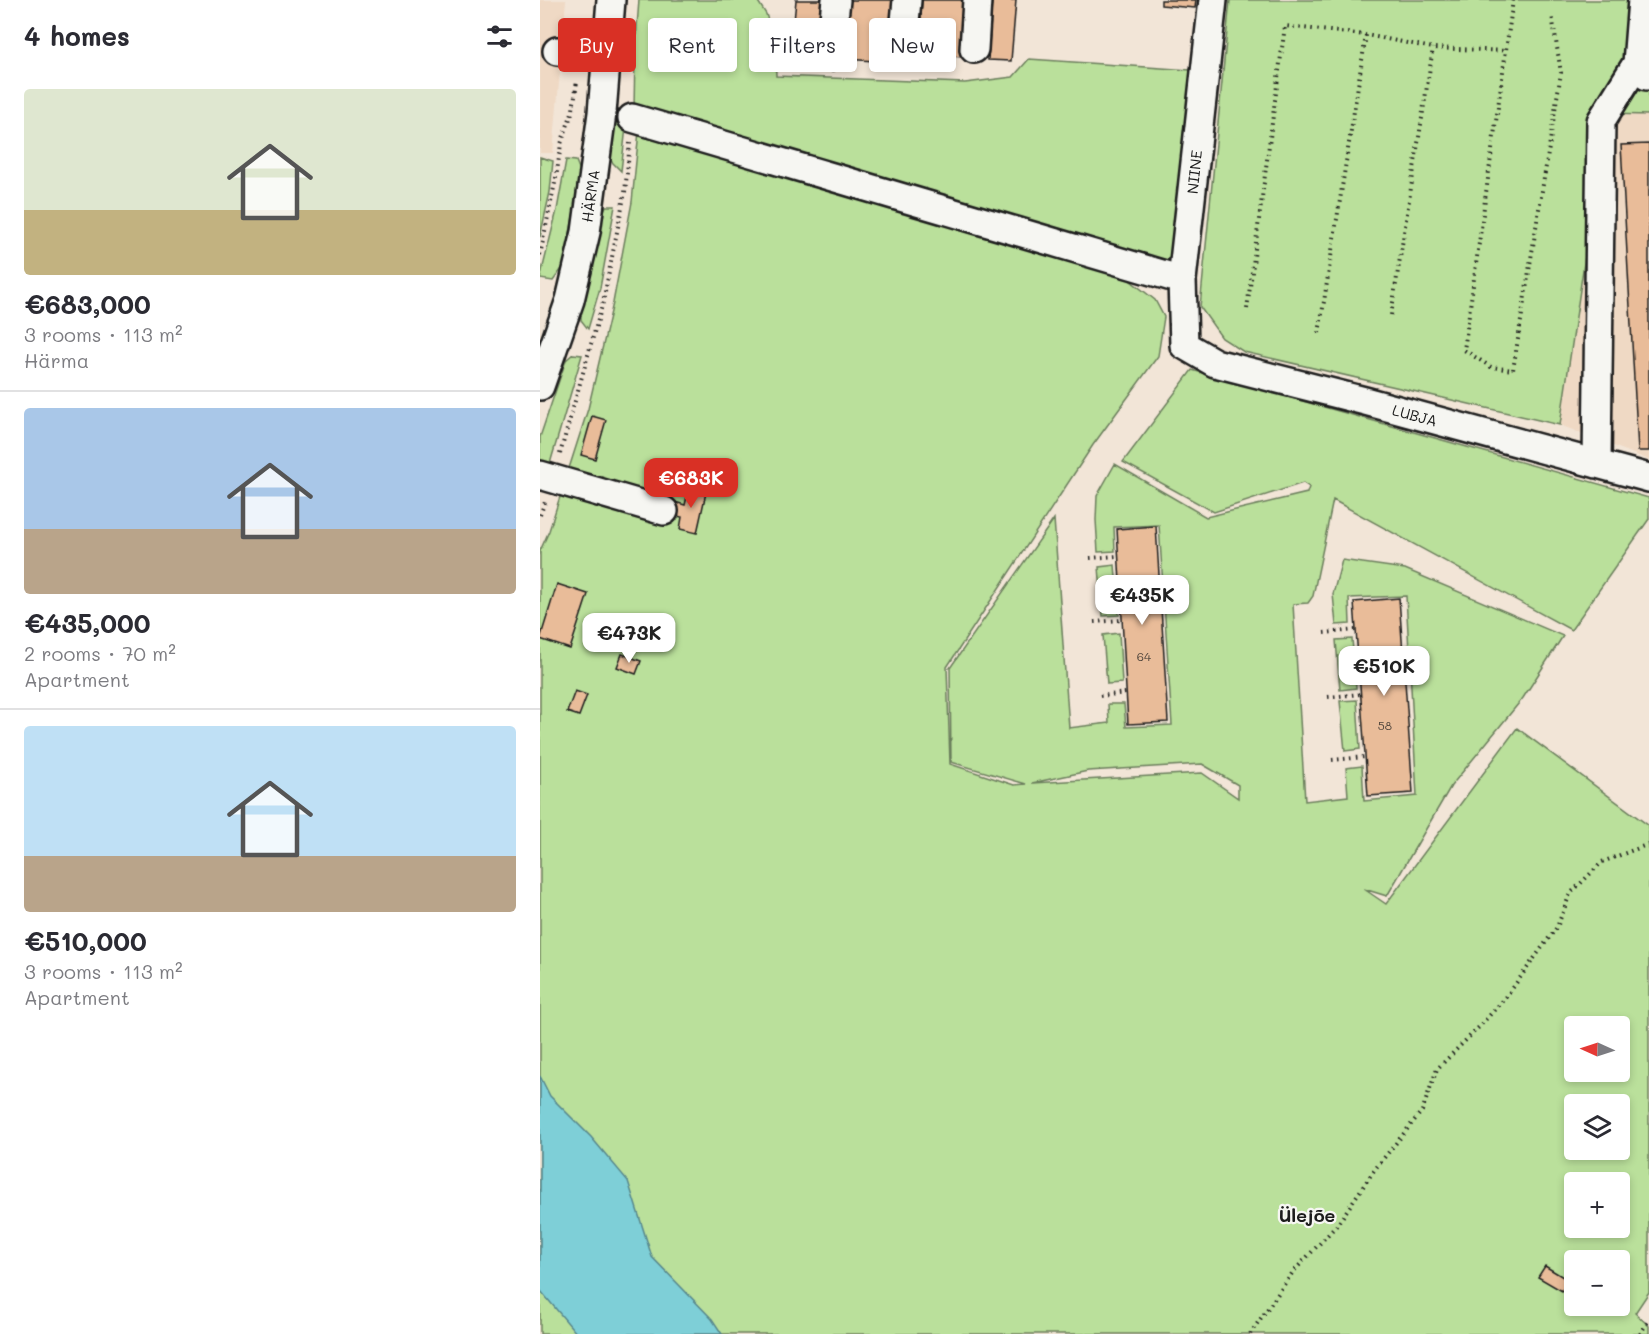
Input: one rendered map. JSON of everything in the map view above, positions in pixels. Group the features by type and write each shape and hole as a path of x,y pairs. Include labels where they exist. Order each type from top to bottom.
{"street":[{"name":"HÄRMA","path":"601,18 611,0"},
{"path":"834,18 836,0"},
{"path":"905,18 907,0"},
{"path":"974,49 977,0"},
{"name":"NIINE","path":"1184,345 1182,280 1213,0"},
{"path":"1597,464 1601,121 1643,70 1642,0"},
{"name":"HÄRMA","path":"540,386 570,300 585,231 602,113 589,72"},
{"path":"632,118 1182,280"},
{"name":"LUBJA","path":"1184,345 1215,363 1649,478"},
{"path":"546,477 664,511"}],"path":[{"path":"1513,0 1464,350 1491,367 1513,370 1561,73 1552,15"},
{"path":"1247,309 1285,26 1366,35 1433,48 1506,51"},
{"path":"1319,333 1366,35"},
{"path":"1391,315 1433,48"},
{"path":"540,255 561,144 573,110 579,72"},
{"path":"540,515 546,477 603,302 626,192 632,118"},
{"path":"1090,558 1118,556"},
{"path":"1094,622 1122,620"},
{"path":"1324,633 1356,630"},
{"path":"1100,696 1126,693"},
{"path":"1328,697 1360,694"},
{"path":"1332,760 1365,757"},
{"path":"1250,1334 1293,1272 1337,1225 1375,1169 1422,1111 1437,1069 1499,1005 1557,927 1570,894 1602,862 1649,844"},
{"path":"1640,1334 1649,1320"}],"shaded area":[{"path":"540,0 566,0 564,18 558,18 558,72 560,72 553,153 540,153"},
{"path":"1606,114 1649,115 1649,460 1560,425"}],"green space":[{"path":"639,0 757,0 767,18 749,18 749,72 776,72 776,76 965,83 1013,77 1029,59 1205,71 1182,280 634,109"},
{"path":"1230,0 1649,0 1649,115 1606,114 1560,425 1244,352 1222,338 1200,307"},
{"path":"613,121 626,127 621,171 611,161"},
{"path":"639,131 1127,278 1155,300 1164,317 1158,356 1093,445 947,667 950,764 1014,785 1026,784 951,762 950,668 1054,519 1069,728 1109,723 1108,704 1124,704 1126,727 1172,725 1159,525 1114,527 1115,551 1098,552 1097,496 1115,464 1206,517 1307,493 1309,487 1303,483 1214,512 1123,462 1192,370 1649,498 1649,519 1571,630 1333,500 1313,596 1308,603 1293,604 1305,801 1348,796 1346,768 1362,766 1364,801 1417,796 1406,596 1349,598 1350,624 1336,625 1333,594 1342,560 1405,569 1563,636 1523,698 1451,786 1387,896 1364,889 1386,904 1517,728 1649,826 1649,1292 1635,1313 1649,1326 1649,1334 540,1334 540,551 549,531 588,409 613,303 632,202","holes":["1202,764 1238,785 1238,798 1202,773 1032,783 1088,771"]},
{"path":"540,157 553,161 550,192 540,237"},
{"path":"566,160 576,161 581,173 564,266 553,281 540,279 557,210"},
{"path":"606,206 615,206 600,288 588,329 581,320 581,308 600,220"},
{"path":"573,354 582,355 549,467 540,463 540,437 566,360"},
{"path":"1115,565 1119,615 1103,616 1099,567"},
{"path":"1119,633 1122,683 1107,684 1103,635"},
{"path":"1352,639 1356,688 1340,690 1336,640"},
{"path":"1357,700 1360,749 1345,751 1340,701"}],"water":[{"path":"540,1076 550,1096 591,1137 628,1181 652,1257 712,1319 722,1334 577,1334 540,1290"}],"building":[{"path":"796,0 822,0 821,18 794,18"},
{"path":"849,0 895,0 894,18 869,18 869,61 857,60 857,18 848,18"},
{"path":"922,0 966,0 962,57 956,56 956,18 921,18"},
{"path":"992,0 1016,0 1011,61 988,60"},
{"path":"1161,0 1196,0 1195,8 1161,5"},
{"path":"1649,144 1649,451 1638,451 1621,145"},
{"path":"592,416 606,420 595,459 581,455"},
{"path":"690,484 707,488 697,533 680,529 682,517 672,515 675,502 685,505"},
{"path":"1156,526 1168,722 1128,724 1117,529"},
{"path":"557,584 588,594 570,649 540,639"},
{"path":"1399,598 1413,793 1368,796 1354,602"},
{"path":"622,654 641,661 636,674 617,667"},
{"path":"575,691 587,695 579,716 567,712"},
{"path":"1545,1266 1564,1278 1564,1287 1562,1291 1538,1277"}],"district":[{"name":"Ülejõe","path":"1307,1215"}]}
